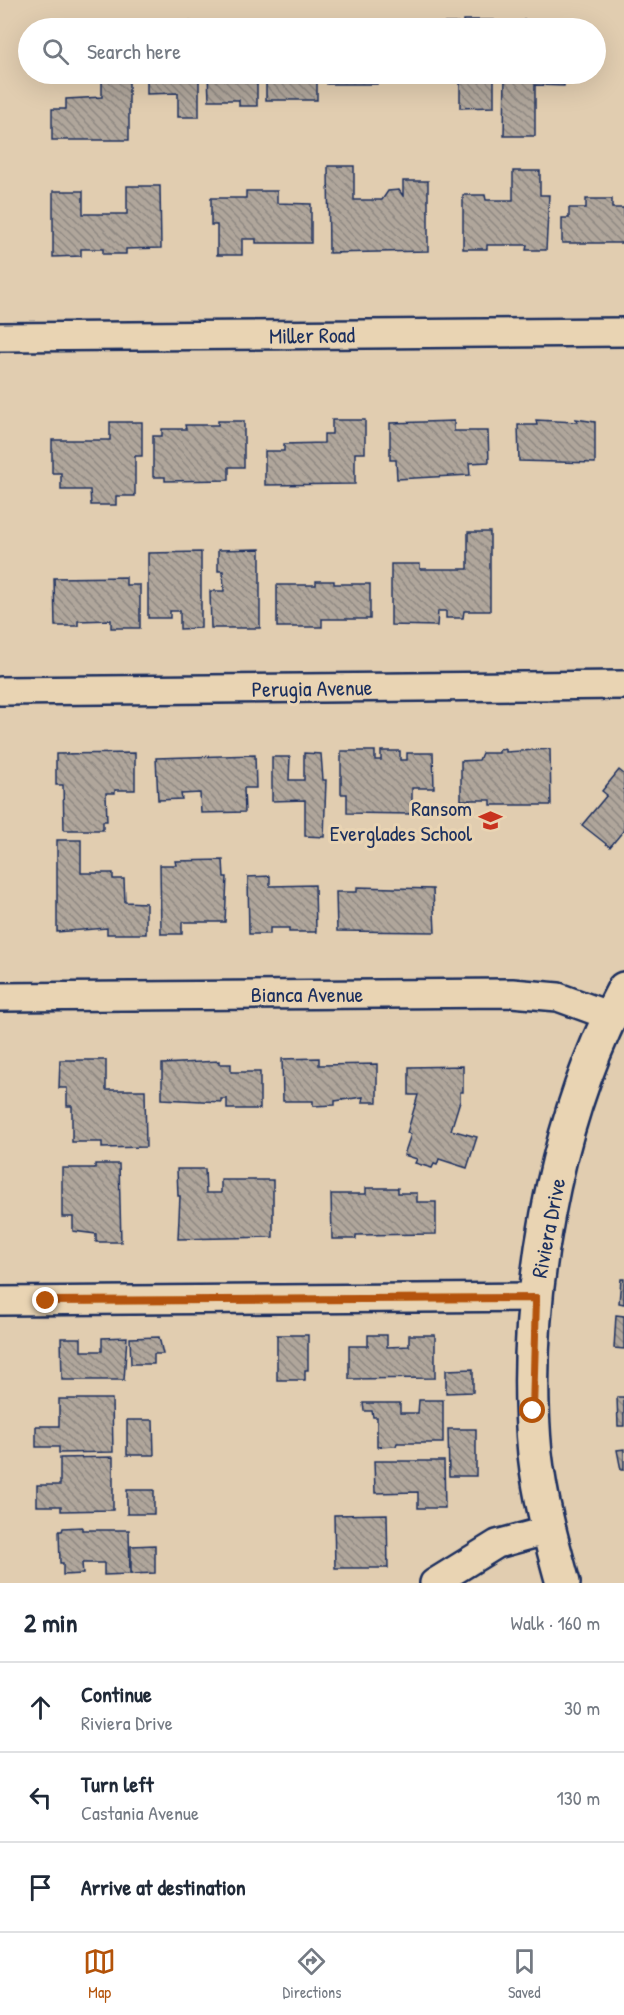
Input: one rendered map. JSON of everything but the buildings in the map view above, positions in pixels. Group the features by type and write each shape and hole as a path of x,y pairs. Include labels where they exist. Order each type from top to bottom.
{"street":[{"name":"Miller Road","path":"0,338 624,332"},
{"name":"Perugia Avenue","path":"0,691 624,685"},
{"name":"Bianca Avenue","path":"0,997 522,993 617,1003"},
{"name":"Riviera Drive","path":"562,1583 549,1530 535,1452 533,1369 536,1298 540,1262 556,1178 586,1074 617,1003"},
{"path":"0,1301 536,1298"},
{"path":"434,1583 497,1544 549,1530"}],"place":[{"name":"Ransom Everglades School","path":"490,821"}],"route":[{"path":"46,1301 536,1298 533,1411"}]}
